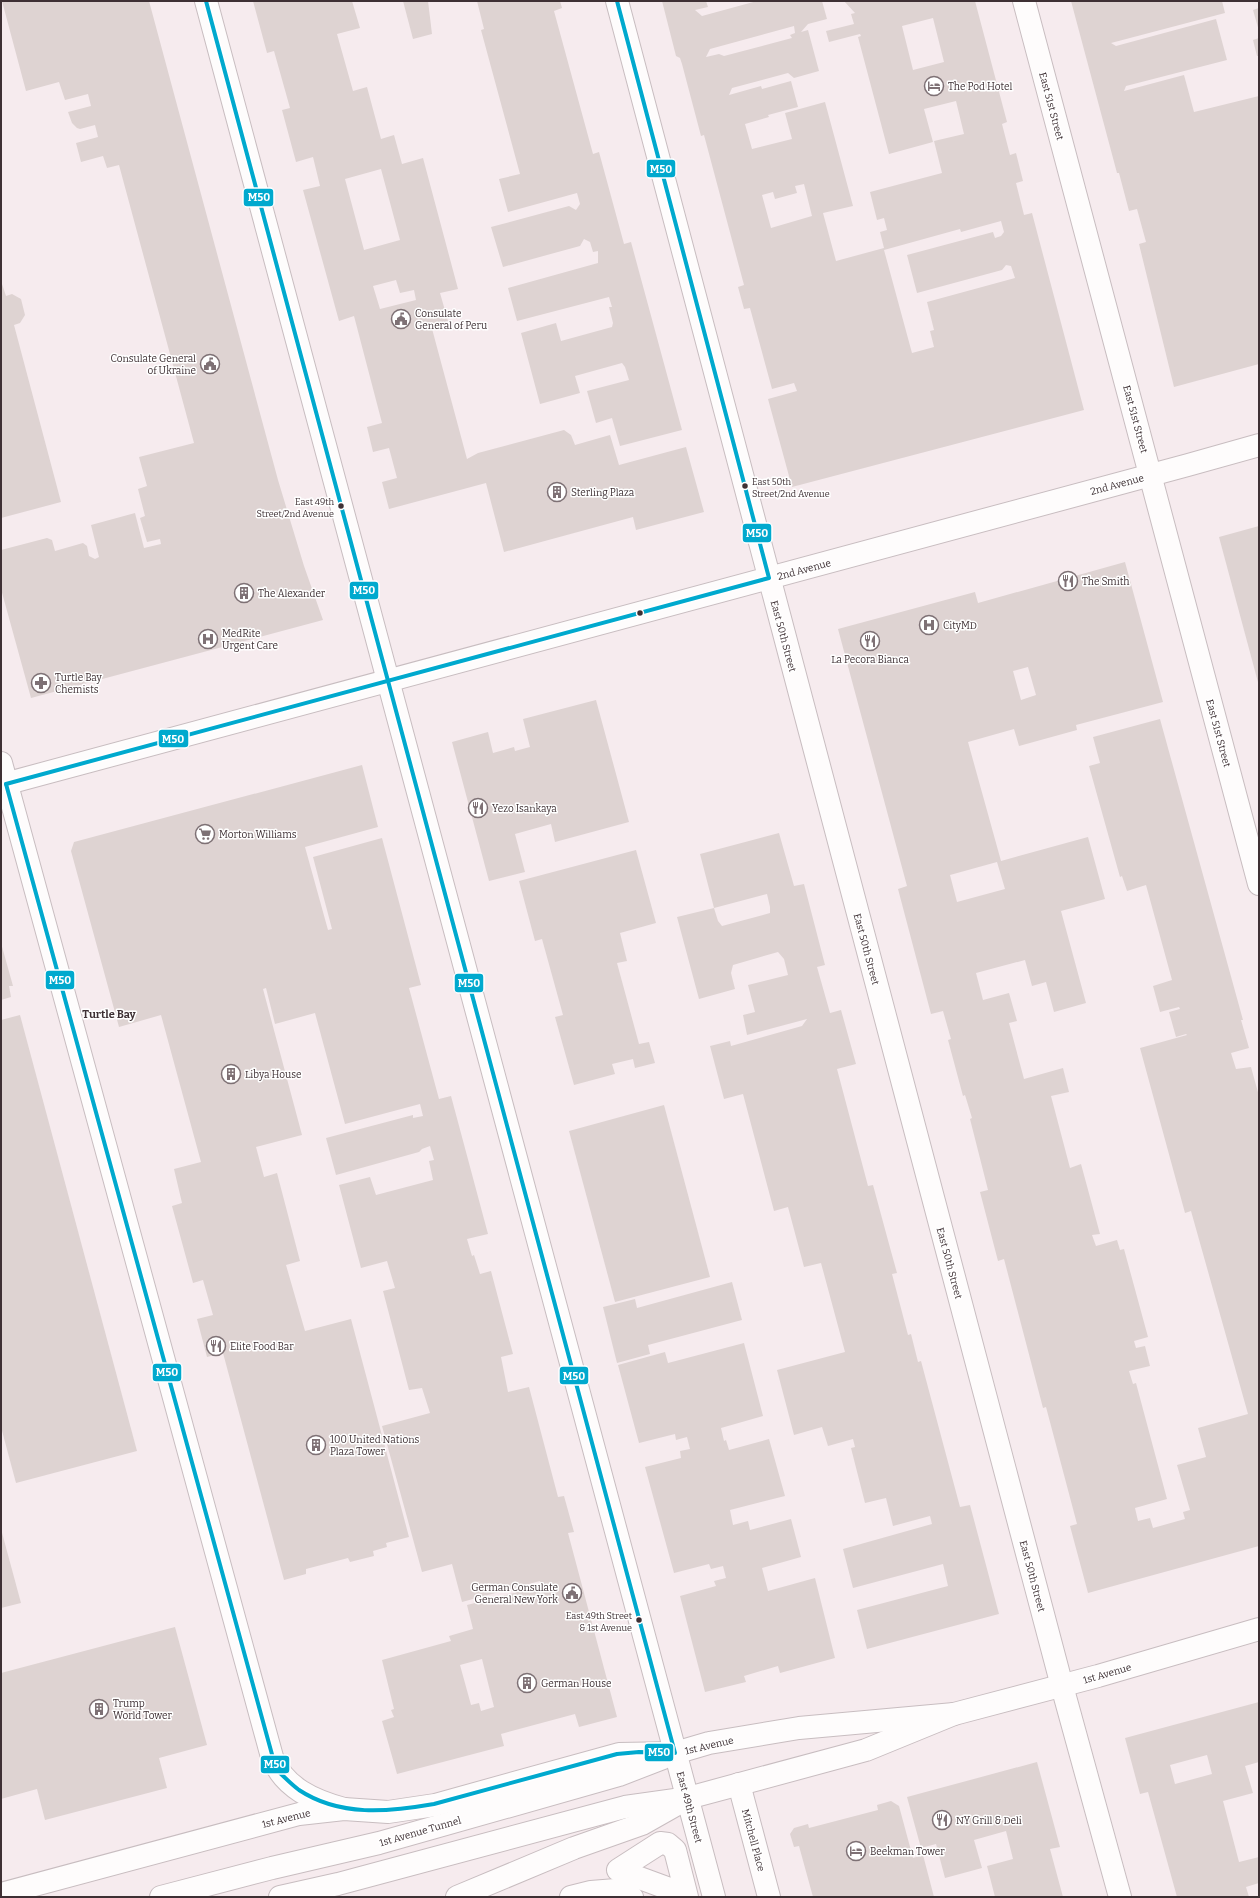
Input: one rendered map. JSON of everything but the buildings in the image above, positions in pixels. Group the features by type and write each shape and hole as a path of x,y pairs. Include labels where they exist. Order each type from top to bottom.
{"main road":[{"name":"East 49th Street","path":"206,1 714,1897"},
{"name":"East 50th Street","path":"617,1 1062,1686 1120,1897"},
{"name":"East 51st Street","path":"1024,1 1259,884"},
{"name":"2nd Avenue","path":"3,777 387,680 1259,445"},
{"path":"3,777 272,1757 280,1773 301,1792 321,1802 344,1809"},
{"name":"1st Avenue","path":"457,1897 574,1848 642,1824 688,1798 866,1750 954,1714 1062,1686 1259,1629"},
{"name":"1st Avenue","path":"1,1894 299,1814 344,1809 388,1812 435,1805 619,1754 675,1753 709,1742 799,1728 954,1714"},
{"name":"1st Avenue Tunnel","path":"161,1897 401,1836 618,1775 675,1753"},
{"name":"Mitchell Place","path":"739,1784 769,1897"},
{"path":"280,1897 360,1878 625,1807 688,1798"},
{"path":"669,1897 667,1888 618,1870 660,1843 668,1844 674,1850 687,1897"},
{"path":"571,1897 591,1892 616,1890 632,1897"}],"transit line":[{"name":"M50","path":"6,784 276,1769 299,1790 315,1799 331,1805 348,1808 382,1810 434,1804 617,1754 639,1752 675,1753 206,1"},
{"name":"M50","path":"6,784 769,578 617,1"}],"place":[{"name":"The Pod Hotel","path":"934,86"},
{"name":"Consulate General of Peru","path":"401,319"},
{"name":"Consulate General of Ukraine","path":"210,364"},
{"name":"East 50th Street/2nd Avenue","path":"745,486"},
{"name":"Sterling Plaza","path":"557,492"},
{"name":"East 49th Street/2nd Avenue","path":"341,506"},
{"name":"The Smith","path":"1068,581"},
{"name":"The Alexander","path":"244,593"},
{"name":"CityMD","path":"929,625"},
{"name":"MedRite Urgent Care","path":"208,639"},
{"name":"La Pecora Bianca","path":"870,641"},
{"name":"Turtle Bay Chemists","path":"41,683"},
{"name":"Yezo Isankaya","path":"478,808"},
{"name":"Morton Williams","path":"205,834"},
{"name":"Libya House","path":"231,1074"},
{"name":"Elite Food Bar","path":"216,1346"},
{"name":"100 United Nations Plaza Tower","path":"316,1445"},
{"name":"German Consulate General New York","path":"572,1593"},
{"name":"East 49th Street & 1st Avenue","path":"639,1620"},
{"name":"German House","path":"527,1683"},
{"name":"Trump World Tower","path":"99,1709"},
{"name":"NY Grill & Deli","path":"942,1820"},
{"name":"Beekman Tower","path":"856,1851"}],"district":[{"name":"Turtle Bay","path":"109,1014"}]}
